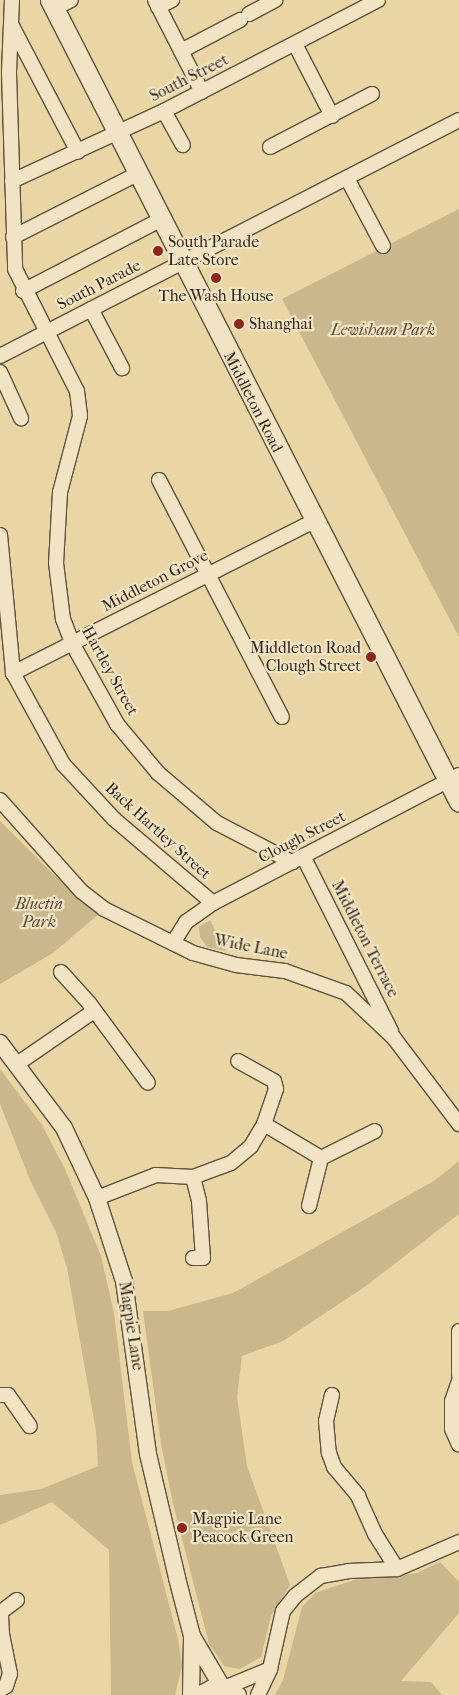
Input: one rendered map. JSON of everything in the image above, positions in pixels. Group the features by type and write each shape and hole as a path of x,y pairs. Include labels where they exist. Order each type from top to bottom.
{"main road":[{"name":"Middleton Road","path":"58,3 117,133 139,173 314,521 454,778 459,802"}],"street":[{"name":"Hartley Street","path":"12,0 10,23 15,269 23,291 77,391 80,416 60,492 56,563 63,619 72,643 117,724 158,773 217,823 298,859"},
{"path":"172,0 156,4 202,92"},
{"path":"181,51 276,0"},
{"name":"South Street","path":"12,180 78,152 164,111 378,0"},
{"path":"10,23 78,152"},
{"path":"295,44 332,116"},
{"path":"270,147 372,94"},
{"path":"164,111 183,145"},
{"name":"South Parade","path":"0,356 459,120"},
{"path":"13,237 139,173"},
{"path":"347,178 383,246"},
{"path":"23,291 162,220"},
{"path":"91,309 122,368"},
{"path":"0,372 21,418"},
{"path":"158,480 282,717"},
{"name":"Middleton Grove","path":"13,673 314,521"},
{"name":"Back Hartley Street","path":"0,535 13,673 63,764 114,819 214,903"},
{"name":"Clough Street","path":"173,942 186,922 214,903 454,778"},
{"name":"Wide Lane","path":"0,800 81,891 104,909 193,953 236,965 285,970 346,993 394,1038 459,1124"},
{"name":"Middleton Terrace","path":"298,859 394,1038"},
{"path":"61,972 94,1011 148,1082"},
{"path":"17,1064 94,1011"},
{"name":"Magpie Lane","path":"0,1043 64,1128 97,1198 124,1281 148,1454 192,1636 191,1695"},
{"path":"97,1198 156,1175 193,1177 231,1164 252,1146 274,1100 274,1080 238,1061"},
{"path":"264,1124 321,1158"},
{"path":"308,1206 321,1158 376,1131"},
{"path":"193,1177 199,1201 203,1258 193,1258"},
{"path":"459,1331 459,1375"},
{"path":"459,1381 452,1401 452,1429 459,1445"},
{"path":"6,1393 30,1426"},
{"path":"332,1395 326,1422 329,1453 334,1467 358,1496 375,1534 397,1569"},
{"path":"258,1695 270,1669 282,1611 295,1596 321,1576 348,1571 397,1569 459,1542"},
{"path":"0,1690 6,1686 10,1674 1,1612 17,1600"},
{"name":"Magpie Lane","path":"192,1636 228,1690"},
{"path":"199,1695 212,1688 228,1690 270,1669"}],"green space":[{"name":"Lewisham Park","path":"459,209 459,637 282,299"},
{"name":"Bluetin Park","path":"0,821 53,874 100,913 53,953 0,984"},
{"path":"210,920 226,951 207,947 200,937 199,927"},
{"path":"0,1069 42,1125 65,1169 101,1256 114,1313 132,1462 178,1639 182,1666 175,1695 111,1695 109,1550 52,1502 0,1525 0,1495 41,1489 98,1466 96,1431 67,1268 56,1232 30,1180 0,1104"},
{"path":"459,1161 459,1214 366,1286 283,1341 242,1356 237,1397 247,1466 290,1585 271,1616 261,1657 240,1669 224,1666 209,1644 173,1503 161,1444 143,1311 168,1311 233,1293 434,1181"},
{"path":"440,1562 459,1582 459,1613 401,1681 431,1682 442,1695 275,1695 283,1680 302,1607 315,1593 354,1580 417,1573"}],"place":[{"name":"South Parade Late Store","path":"158,251"},
{"name":"The Wash House","path":"216,278"},
{"name":"Shanghai","path":"239,324"},
{"name":"Middleton Road Clough Street","path":"371,657"},
{"name":"Magpie Lane Peacock Green","path":"182,1528"}]}
